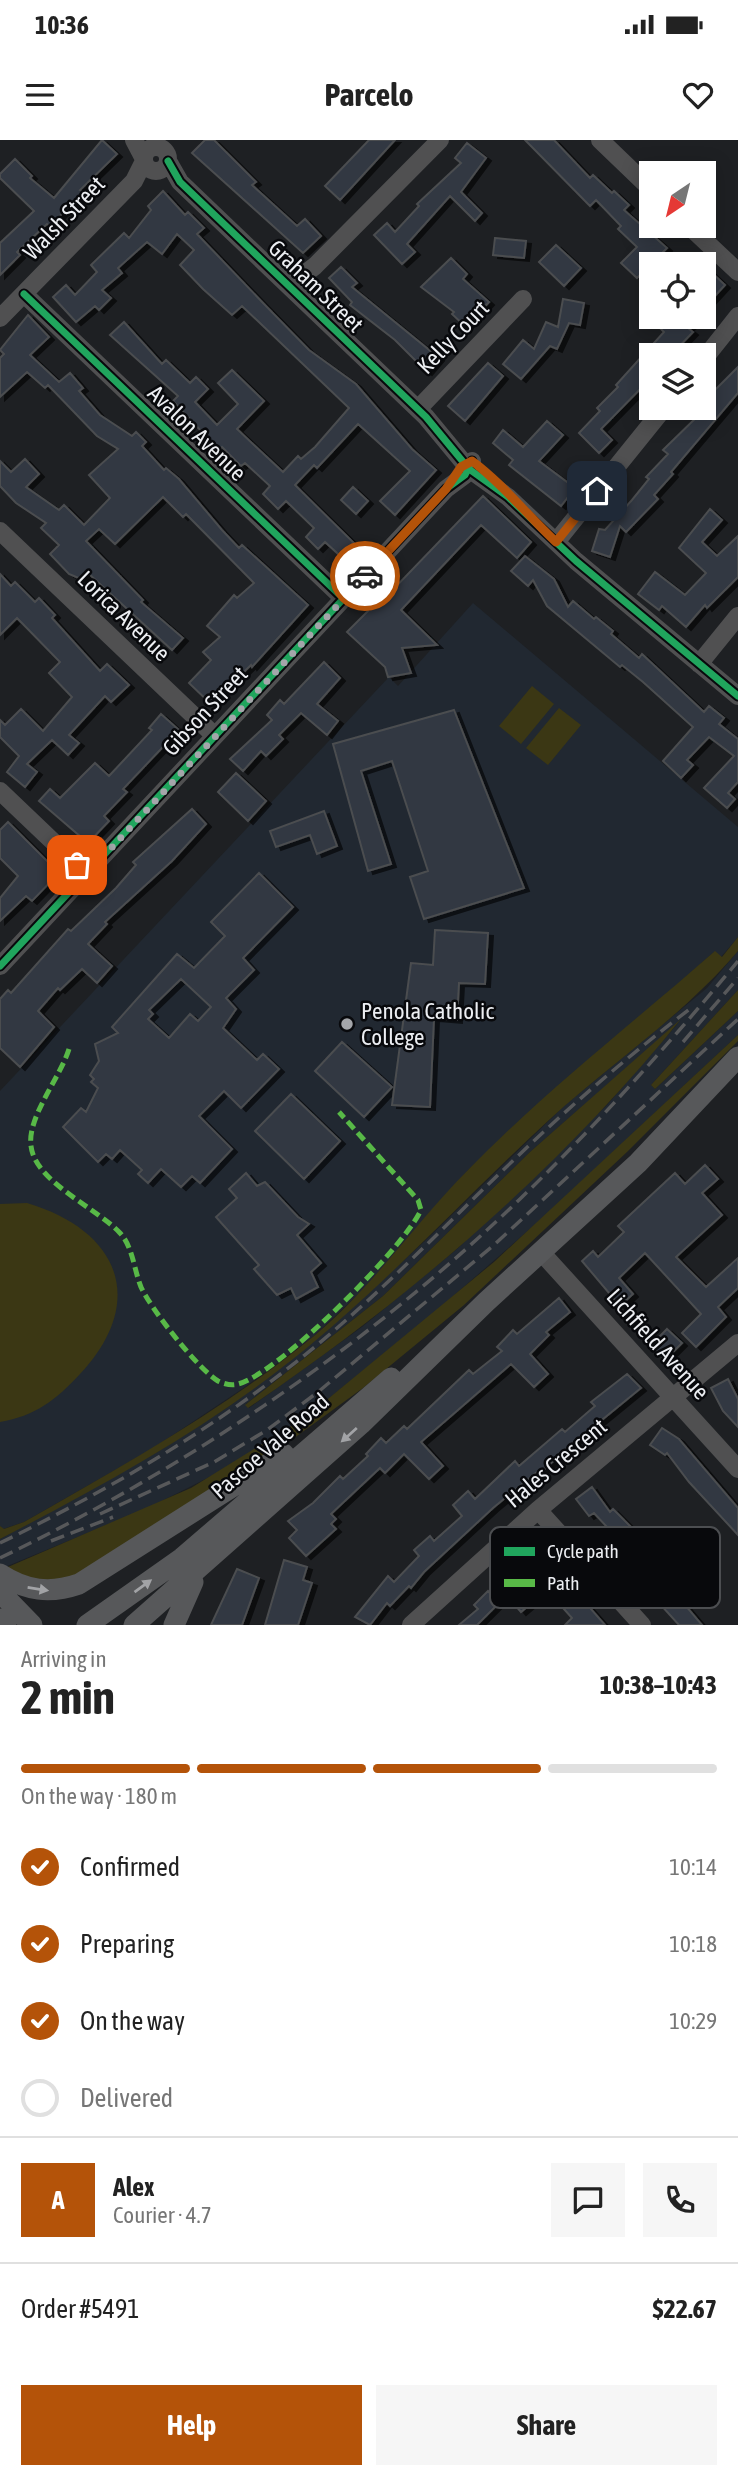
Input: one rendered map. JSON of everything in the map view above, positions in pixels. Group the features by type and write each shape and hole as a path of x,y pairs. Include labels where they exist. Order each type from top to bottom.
{"main road":[{"name":"Pascoe Vale Road","path":"134,1625 201,1569 361,1424 486,1302 638,1163 738,1057"},
{"name":"Pascoe Vale Road","path":"87,1625 182,1558 344,1415 486,1302"},
{"path":"0,1574 14,1583 37,1590 52,1591 79,1584 344,1415"},
{"path":"174,1625 181,1605 201,1569"},
{"path":"0,1592 33,1625"},
{"path":"0,1619 6,1625"}],"street":[{"name":"Graham Street","path":"134,140 422,413 446,431 469,465 494,476 508,496 556,542 738,696"},
{"name":"Walsh Street","path":"0,318 134,181 154,157 175,140"},
{"path":"292,289 440,140"},
{"path":"600,140 639,177"},
{"path":"702,238 738,272"},
{"name":"Avalon Avenue","path":"24,294 344,599"},
{"name":"Kelly Court","path":"422,413 523,299"},
{"path":"716,344 738,316"},
{"path":"556,542 654,420"},
{"name":"Gibson Street","path":"0,966 469,465"},
{"name":"Lorica Avenue","path":"0,531 215,736"},
{"path":"699,664 738,616"},
{"path":"0,791 87,874"},
{"name":"Lichfield Avenue","path":"541,1252 738,1469"},
{"name":"Hales Crescent","path":"518,1527 738,1343"},
{"path":"537,1510 553,1527"},
{"name":"Hales Crescent","path":"411,1625 490,1553"},
{"path":"626,1608 642,1625"}],"shaded area":[{"name":"Penola Catholic College","path":"473,603 738,827 738,937 721,957 714,952 469,1169 369,1284 314,1336 242,1389 152,1449 24,1522 3,1529 0,1526 0,1091 389,677 398,686"},
{"path":"532,686 554,704 521,744 499,726"},
{"path":"559,708 581,725 548,765 526,748"},
{"path":"738,937 738,951 694,997 549,1120 360,1302 293,1359 188,1434 114,1478 0,1539 0,1526 4,1529 24,1522 136,1457 245,1388 314,1336 356,1297 449,1190 498,1140 715,951 722,957"},
{"path":"738,951 738,990 651,1085 655,1089 738,1011 738,1035 547,1214 435,1312 306,1417 231,1466 146,1509 0,1569 0,1539 159,1451 228,1407 326,1331 425,1241 564,1106 707,988","holes":["679,1022 607,1105 457,1249 362,1327 249,1408 246,1404 383,1296 530,1152"]},
{"path":"738,990 738,1011 655,1089 651,1085"},
{"path":"681,1019 584,1129 479,1230 366,1323 248,1408 245,1405 383,1296 530,1152"},
{"path":"738,1035 738,1041 627,1152 464,1305 363,1388 279,1449 107,1562 53,1585 1,1570 191,1488 306,1417 494,1262"},
{"path":"27,1203 58,1215 83,1231 102,1249 113,1271 118,1294 114,1320 101,1347 80,1374 44,1406 24,1416 0,1422 0,1204"}],"building":[{"path":"102,140 117,154 80,190 83,192 50,226 47,224 17,252 20,255 0,275 0,243 34,211 0,178 0,174 15,159 32,176 30,178 54,198"},
{"path":"205,140 214,140 256,182 252,185 297,226 305,219 321,236 303,253 192,153"},
{"path":"369,140 395,140 340,200 325,186"},
{"path":"525,140 554,140 590,178 593,175 629,205 624,210 639,223 639,238 656,238 667,248 663,252 639,252 637,278 621,263 637,247 618,229 621,226 596,200 590,206"},
{"path":"467,143 486,158 461,192 482,213 475,221 450,196 407,244 415,252 402,264 374,235 387,223 395,232 419,206 417,204 461,163 455,158"},
{"path":"163,191 185,215 188,212 204,228 197,234 309,350 356,384 412,449 436,470 395,515 380,501 410,471 358,424 317,468 314,465 295,485 362,551 349,564 325,542 318,549 306,537 314,528 286,501 278,509 263,494 270,486 245,463 241,466 222,447 219,450 173,401 178,396 110,335 124,322 162,364 166,360 190,383 196,377 208,389 195,402 217,425 238,404 218,383 232,370 264,401 237,429 283,472 298,456 301,459 315,447 349,408 242,306 232,315 203,289 180,265 194,250 177,234 162,254 147,242 118,268 122,273 102,290 111,298 99,310 95,306 76,322 53,297 66,285 75,295 97,272 91,265 124,233 129,238 151,210 148,206"},
{"path":"495,238 526,241 524,258 493,255"},
{"path":"556,245 581,268 564,286 539,262"},
{"path":"451,258 467,274 463,279 489,302 466,327 452,314 454,312 421,287"},
{"path":"341,267 357,283 352,287 439,358 427,372 395,340 350,305 352,302 329,278"},
{"path":"716,277 725,285 716,295"},
{"path":"563,299 584,303 580,325 569,323 557,349 550,346 521,379 503,364 523,340 534,349 546,322 558,327"},
{"path":"28,315 49,337 30,355 59,382 70,373 83,388 79,391 100,415 132,436 136,432 146,442 142,446 164,470 166,468 179,479 239,548 242,545 308,605 252,667 251,665 211,704 189,683 211,660 203,652 220,637 207,626 234,595 237,598 254,583 186,514 183,517 163,497 115,544 99,529 86,541 143,600 141,602 183,638 172,650 88,573 81,579 69,574 50,554 59,545 41,528 46,523 16,503 0,486 0,461 11,472 25,459 39,474 26,487 59,510 64,505 84,525 110,498 89,475 118,449 97,436 48,385 45,388 27,372 0,397 0,358 4,354 0,350"},
{"path":"661,329 689,329 693,332 682,343 654,343 664,332"},
{"path":"639,360 639,390 601,429 612,440 599,453 579,433 600,411 597,408 618,387 616,385"},
{"path":"488,363 503,376 465,421 448,406"},
{"path":"738,367 738,393 716,419 716,389"},
{"path":"694,420 715,420 654,495 658,499 626,532 620,526 610,557 592,551 599,529 605,530 632,500 649,479 646,477 668,454 663,450"},
{"path":"547,421 563,435 539,461 575,488 561,506 509,465 513,460 493,443 503,430 523,447"},
{"path":"353,487 368,501 356,514 341,500"},
{"path":"483,496 531,542 517,558 481,525 401,610 437,645 402,648 411,673 388,677 385,667 347,632 368,611 364,607 380,592 385,598"},
{"path":"710,509 722,520 702,542 717,556 738,536 738,577 707,608 705,605 686,627 662,606 659,610 638,594 655,572 685,595 706,573 679,548"},
{"path":"525,556 554,579 568,607 573,601 594,619 596,617 613,631 611,634 639,658 642,654 704,712 709,706 724,718 719,724 738,739 738,782 728,793 735,799 727,808 704,788 734,756 709,737 687,760 693,765 681,778 663,761 693,727 643,682 622,665 620,667 547,606 533,580 528,586 511,571"},
{"path":"0,574 11,586 15,582 35,602 39,598 55,615 52,618 100,671 107,664 129,685 111,702 105,696 69,735 79,743 68,755 52,740 27,764 37,772 25,787 7,772 19,756 0,737 0,720 5,725 21,709 43,731 72,697 49,673 60,662 17,618 0,635"},
{"path":"324,662 340,678 317,704 338,721 327,735 301,713 279,735 283,739 266,756 261,751 243,771 230,759 272,720 267,715 280,700 284,704"},
{"path":"454,710 524,888 424,919 410,877 428,871 392,761 361,771 391,864 368,871 333,744"},
{"path":"161,714 179,730 123,789 127,792 104,816 109,821 88,843 39,801 50,789 60,798 95,763 109,776 152,730 149,728"},
{"path":"236,773 266,801 248,821 218,792"},
{"path":"192,809 206,824 172,861 105,922 107,924 88,944 112,966 97,983 82,969 60,990 58,988 38,1011 54,1027 20,1067 0,1048 0,999 8,990 11,993 68,929 71,931 116,888 136,865 133,862"},
{"path":"324,811 337,846 317,854 310,835 276,847 270,831"},
{"path":"8,822 59,873 32,901 26,896 0,921 0,898 18,876 0,858 0,830"},
{"path":"259,873 293,907 243,958 254,970 226,998 236,1009 223,1028 257,1060 263,1054 279,1069 241,1108 224,1091 199,1116 232,1149 200,1183 192,1176 181,1187 161,1169 148,1183 138,1174 142,1170 120,1150 112,1159 106,1154 98,1162 63,1127 81,1108 86,1112 98,1088 91,1082 94,1079 90,1075 99,1061 95,1044 118,1033 112,1027 177,954 194,968 225,936 211,922","holes":["181,979 211,1007 198,1021 190,1014 169,1038 148,1019 153,1014 149,1010"]},
{"path":"435,930 488,933 485,984 459,983 457,1020 434,1018 430,1107 392,1105 411,963 433,965"},
{"path":"342,1042 392,1087 364,1117 315,1071"},
{"path":"291,1094 340,1141 304,1179 255,1131"},
{"path":"705,1165 718,1179 702,1193 722,1215 676,1257 706,1287 738,1258 738,1288 718,1307 726,1317 696,1347 682,1333 701,1314 645,1253 619,1278 633,1294 620,1306 582,1261 593,1251 598,1257 624,1232 618,1226 675,1173 685,1184"},
{"path":"246,1173 257,1186 265,1182 298,1217 309,1224 297,1235 321,1263 311,1272 318,1287 296,1299 291,1288 277,1295 254,1269 259,1265 216,1217 237,1198 229,1189"},
{"path":"559,1298 570,1312 546,1332 549,1335 530,1354 548,1374 534,1387 511,1364 421,1442 443,1466 429,1479 404,1454 385,1473 380,1468 331,1514 336,1519 331,1524 336,1529 306,1556 289,1538 297,1530 288,1521 313,1503 340,1476 343,1479 368,1456 366,1454 381,1438 386,1443 404,1426 407,1429 469,1370 473,1374 502,1351 497,1347 513,1330 517,1334"},
{"path":"667,1329 682,1343 665,1360 651,1345"},
{"path":"627,1374 641,1388 597,1424 600,1426 584,1440 581,1436 540,1473 538,1471 493,1508 424,1572 411,1588 409,1586 390,1606 387,1603 370,1625 355,1617 388,1576 394,1582 419,1556 414,1550 430,1536 434,1541 462,1516 453,1505 468,1491 475,1499 515,1461 519,1466 562,1429 565,1432 595,1406 591,1402"},
{"path":"728,1379 738,1399 738,1427 723,1411 711,1388"},
{"path":"662,1428 679,1439 738,1508 738,1535 689,1482 667,1453 665,1455 650,1445"},
{"path":"592,1487 610,1512 613,1509 630,1526 607,1527 594,1513 589,1516 576,1499"},
{"path":"284,1560 307,1567 303,1580 312,1583 298,1625 265,1625"},
{"path":"237,1569 259,1578 242,1625 211,1625"},
{"path":"488,1591 490,1608 494,1608 477,1625 459,1625 478,1609 474,1605"},
{"path":"563,1608 590,1608 605,1625 565,1625 572,1618"},
{"path":"664,1608 688,1608 702,1625 679,1625"}],"railway":[{"path":"0,1558 139,1484 208,1443 274,1399 402,1303 520,1199 577,1142 659,1053 738,961"},
{"path":"683,1042 738,978"},
{"path":"0,1543 87,1498 172,1449 292,1365 378,1291 560,1117 624,1061 691,1008"},
{"path":"100,1514 214,1462 267,1430 318,1392 494,1245 738,1019"},
{"path":"51,1541 113,1517"}],"marked path":[{"path":"69,1049 34,1123 31,1146 35,1159 55,1183 120,1233 131,1252 141,1287 154,1309 199,1364 225,1384 238,1384 257,1375 309,1335 366,1280 410,1228 421,1210 418,1200 339,1112"}],"cycle path":[{"path":"168,161 180,182 426,417 469,469 508,497 576,561 738,696"},
{"path":"24,294 344,599"},
{"path":"0,966 446,489 465,475 472,461"}],"way so far":[{"path":"77,865 87,874 365,576"}],"place":[{"name":"Penola Catholic College","path":"347,1024"}],"route":[{"path":"365,576 446,489 461,467 472,461 494,476 508,496 556,542 597,491"}]}
